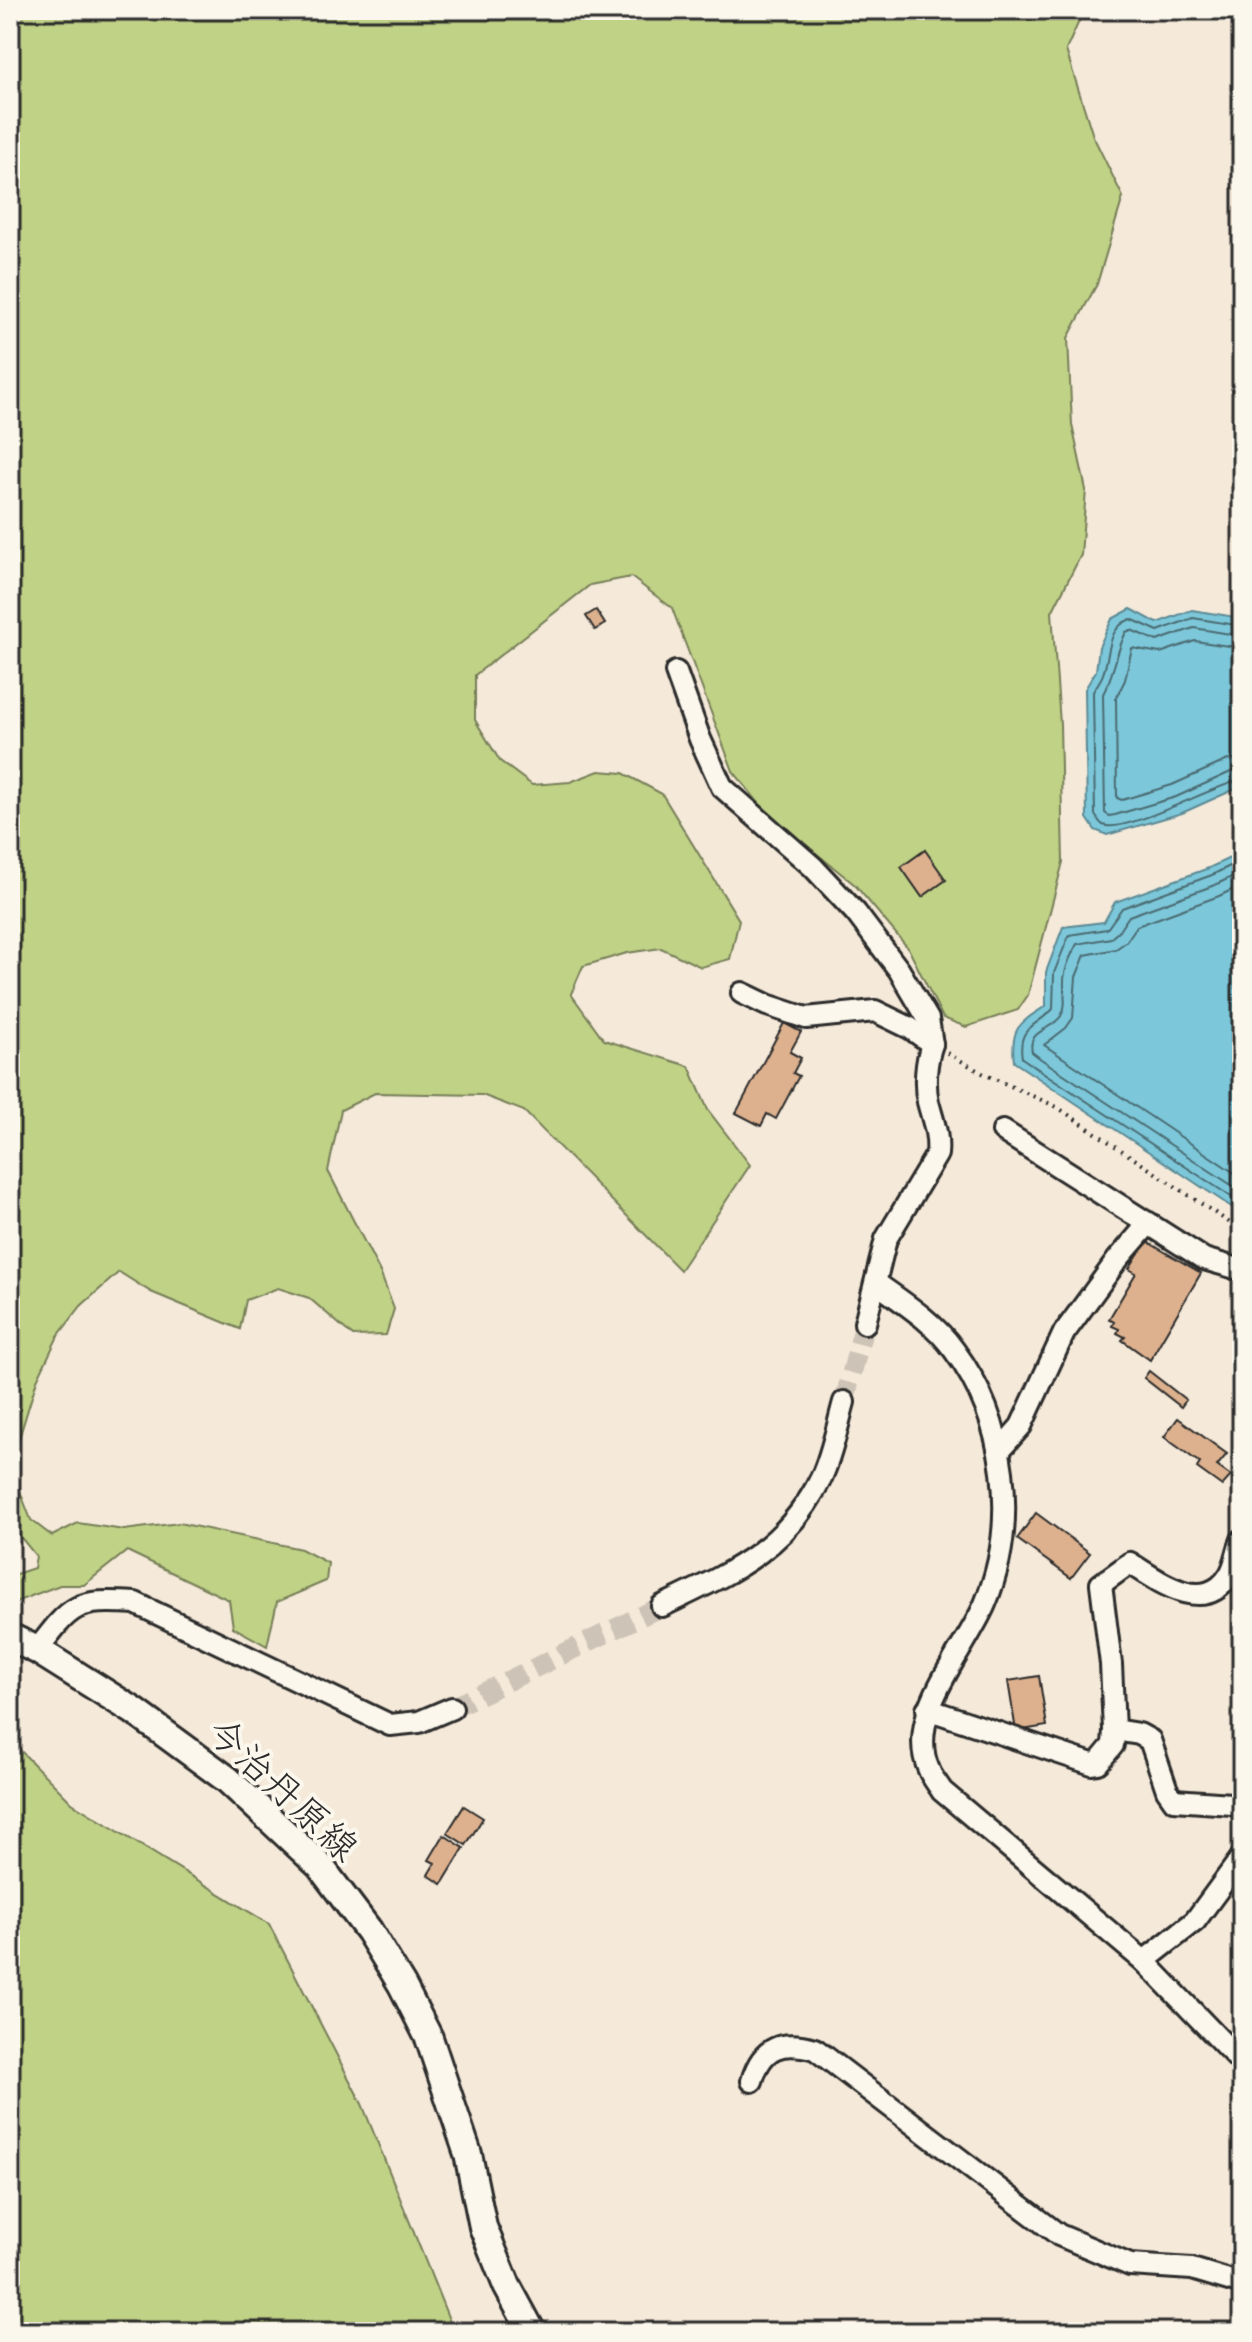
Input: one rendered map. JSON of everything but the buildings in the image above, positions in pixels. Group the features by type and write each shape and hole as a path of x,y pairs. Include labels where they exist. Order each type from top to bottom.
{"main road":[{"name":"今治丹原線","path":"10,1637 37,1650 134,1711 228,1780 320,1866 369,1931 429,2038 468,2154 483,2227 507,2286 532,2332"}],"street":[{"path":"676,672 700,739 722,787 813,867 856,913 899,970 928,1019 932,1044 928,1058 927,1098 939,1138 937,1154 886,1239 865,1323"},
{"path":"742,993 806,1018 875,1011 910,1028 932,1044"},
{"path":"1003,1131 1204,1259 1242,1270"},
{"path":"999,1451 1021,1426 1064,1333 1118,1259 1149,1223"},
{"path":"876,1283 926,1320 953,1348 973,1378 999,1451 1003,1531 997,1570 967,1640 927,1709 922,1737 928,1769 942,1791 1144,1961 1242,2063"},
{"path":"662,1606 757,1557 782,1535 821,1478 844,1402"},
{"path":"927,1709 1092,1764 1098,1763 1113,1745 1114,1730 1111,1664 1101,1584 1130,1563 1171,1589 1190,1595 1214,1590 1230,1575 1242,1540"},
{"path":"37,1650 71,1609 100,1601 135,1603 390,1725 419,1722 452,1708"},
{"path":"1114,1730 1139,1734 1150,1740 1167,1790 1174,1800 1232,1804 1242,1808"},
{"path":"1144,1961 1195,1921 1242,1857"},
{"path":"752,2081 757,2062 773,2049 793,2043 815,2049 1059,2235 1130,2265 1192,2269 1242,2284"}],"path":[{"path":"932,1044 986,1075 1057,1107 1242,1231"}],"green space":[{"path":"10,10 1084,10 1066,50 1093,136 1123,197 1097,284 1068,338 1072,425 1086,490 1081,555 1052,612 1060,724 1063,862 1028,995 1018,1010 966,1027 943,1018 908,948 855,885 766,812 733,771 672,608 631,577 590,585 475,675 475,720 500,761 532,785 570,782 599,771 623,773 662,794 739,920 730,959 701,967 661,948 627,953 583,966 571,994 604,1040 689,1066 708,1110 750,1165 680,1270 524,1111 482,1095 375,1093 341,1110 328,1171 380,1272 394,1309 386,1335 353,1336 309,1298 278,1288 246,1300 240,1329 151,1292 119,1272 81,1306 58,1336 37,1380 17,1445 15,1478 31,1520 52,1536 78,1523 124,1530 179,1523 301,1549 328,1563 326,1581 277,1602 267,1646 233,1627 229,1600 127,1551 84,1585 60,1585 10,1604 10,1576 34,1568 36,1556 10,1520 10,1419 17,1395 10,1389"},
{"path":"10,1740 72,1803 269,1924 362,2104 454,2332 10,2332"}],"water":[{"path":"1131,609 1157,623 1192,610 1242,618 1242,786 1182,813 1107,835 1095,830 1087,818 1085,689 1096,671 1099,647 1112,619"},
{"path":"1242,852 1242,1214 1014,1062 1013,1051 1018,1028 1046,1006 1046,972 1063,927 1104,922 1115,902 1209,868"}],"tunnel":[{"path":"844,1402 865,1323"},
{"path":"452,1708 662,1606"}]}
